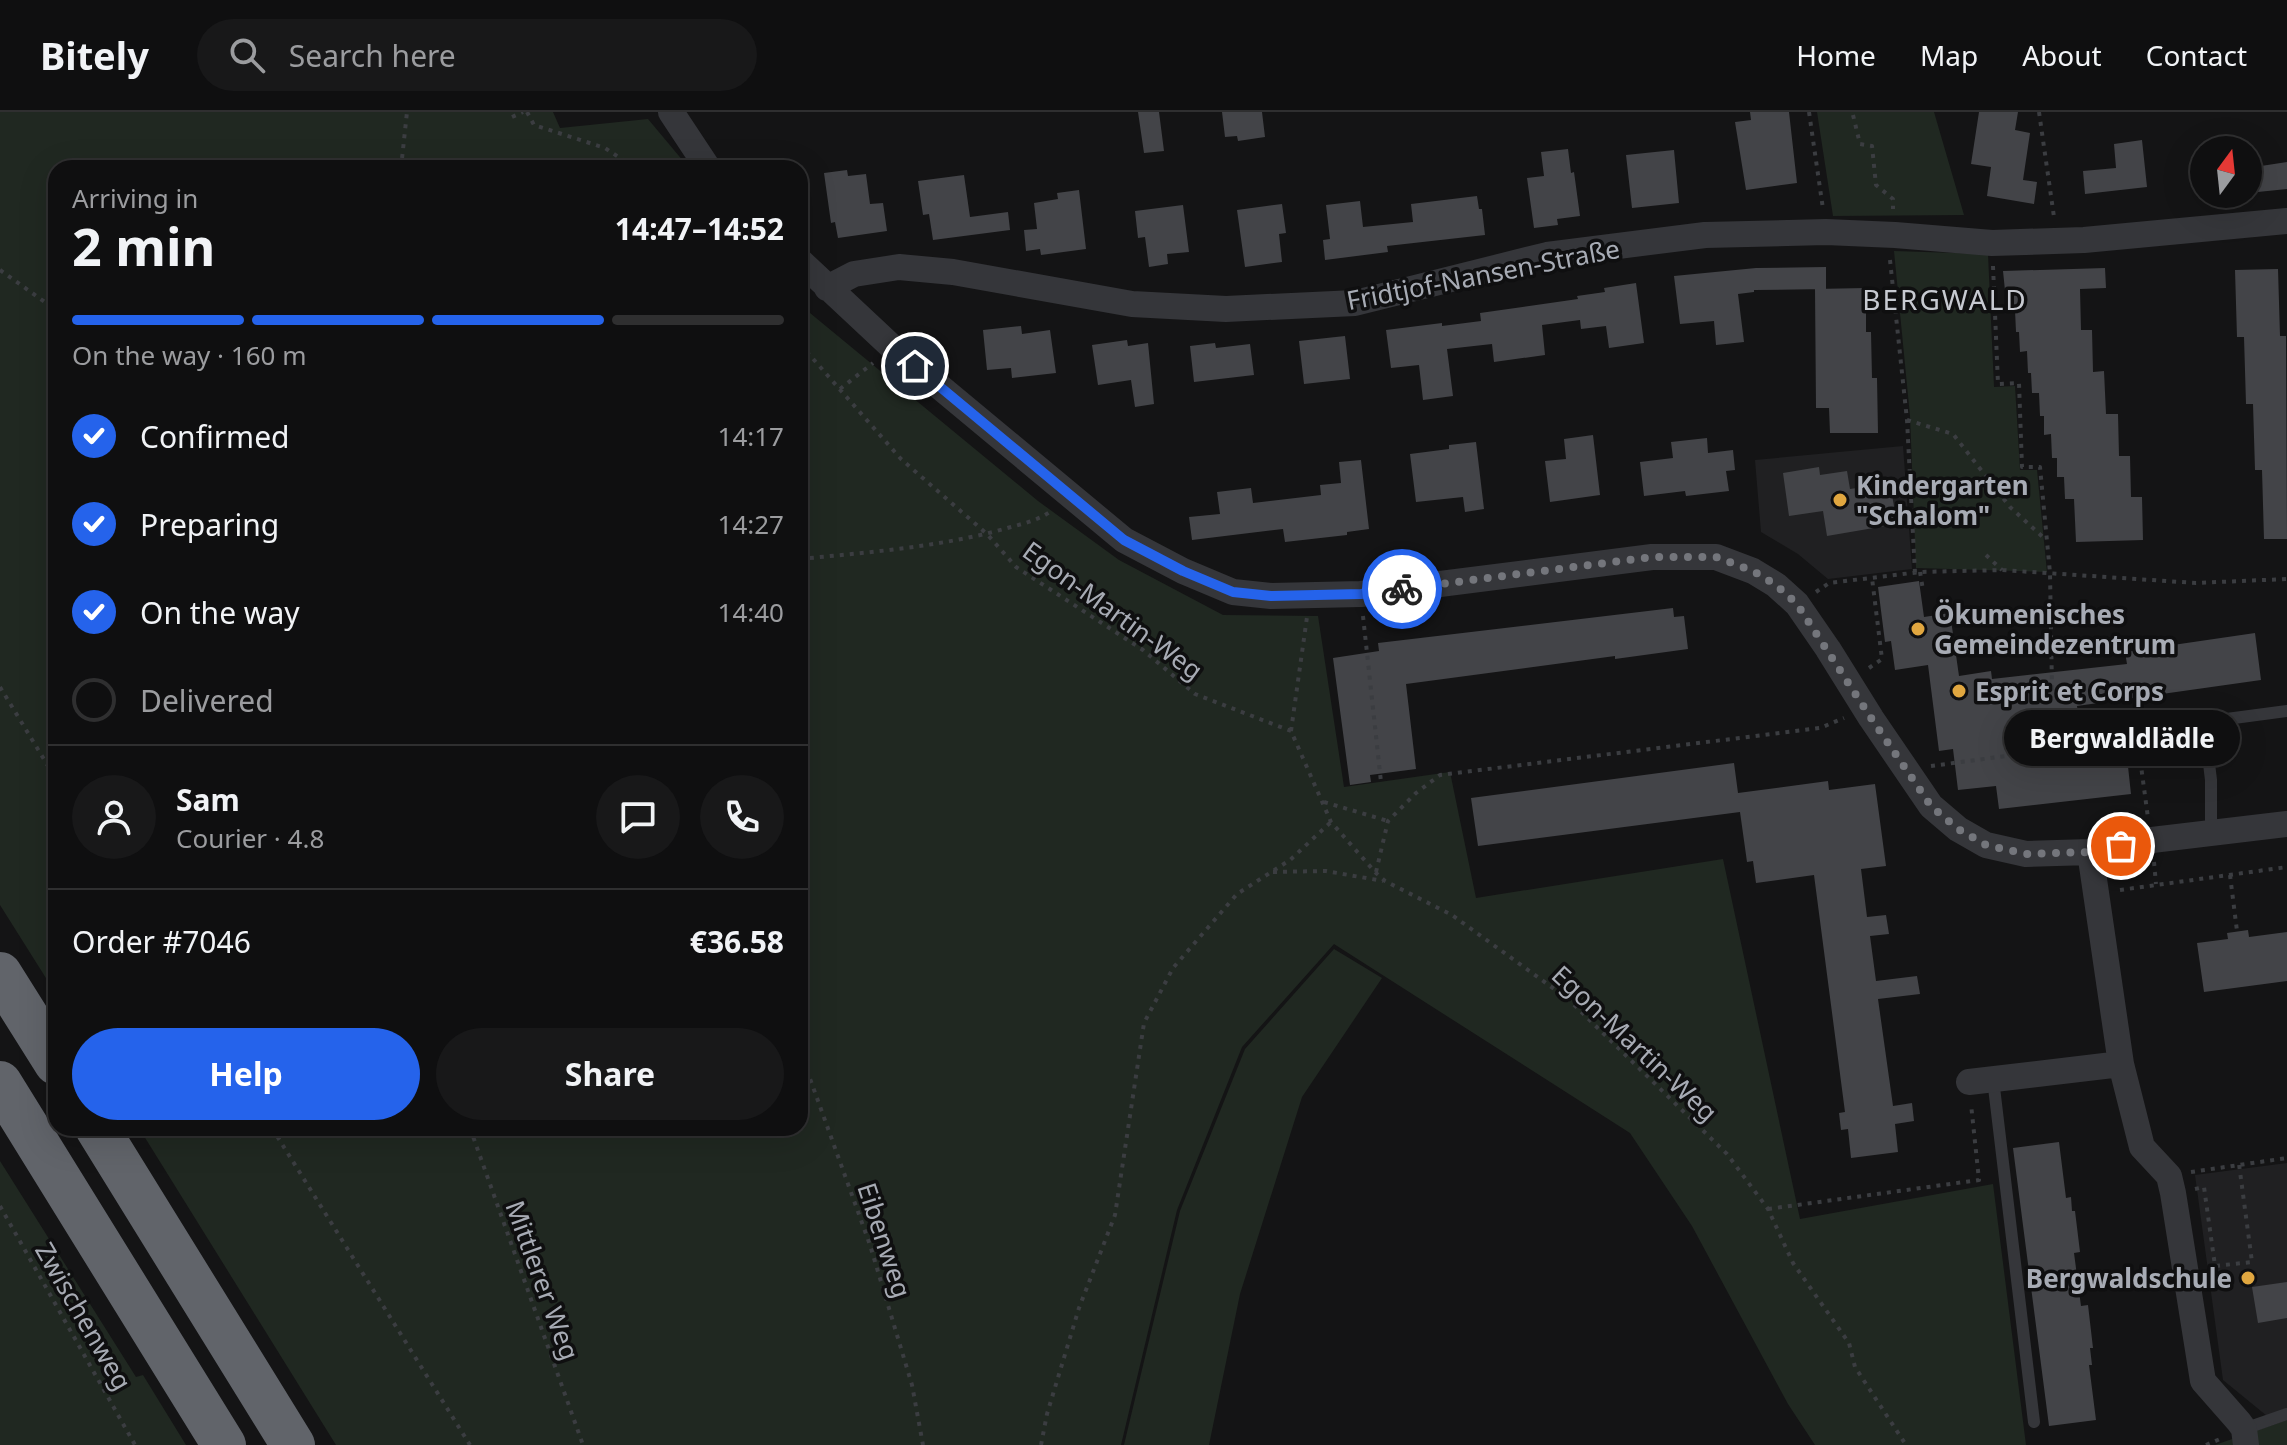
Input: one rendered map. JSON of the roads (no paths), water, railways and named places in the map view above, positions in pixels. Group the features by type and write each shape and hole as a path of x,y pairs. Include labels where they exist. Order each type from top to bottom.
{"highway":[{"path":"0,974 48,1050"},
{"path":"0,1083 224,1445"},
{"path":"102,1136 293,1445"}],"street":[{"path":"672,114 703,160"},
{"name":"Fridtjof-Nansen-Straße","path":"827,288 854,274 899,267 953,272 1132,304 1226,309 1355,303 1547,255 1705,235 1826,232 1892,243 1992,243 2057,241 2287,221"},
{"path":"808,269 893,348 1124,540 1183,571 1233,592 1271,596 1361,594 1652,557 1716,557 1753,571 1776,585 1797,604 1931,806 1958,829 1986,845 2026,854 2090,852 2152,840 2287,824"},
{"path":"2090,852 2121,1064 2142,1147 2171,1184 2203,1381 2245,1437"},
{"path":"1981,1080 2121,1064"}],"lane":[{"path":"2211,833 2211,780 2204,722 2287,711"},
{"path":"1981,1080 2034,1422"},
{"path":"2245,1437 2287,1414"}],"place":[{"name":"Kindergarten \"Schalom\"","path":"1840,500"},
{"name":"Ökumenisches Gemeindezentrum","path":"1918,629"},
{"name":"Esprit et Corps","path":"1959,691"},
{"name":"Bergwaldlädle","path":"2121,846"},
{"name":"Bergwaldschule","path":"2248,1278"}],"district":[{"name":"BERGWALD","path":"1945,299"}]}
